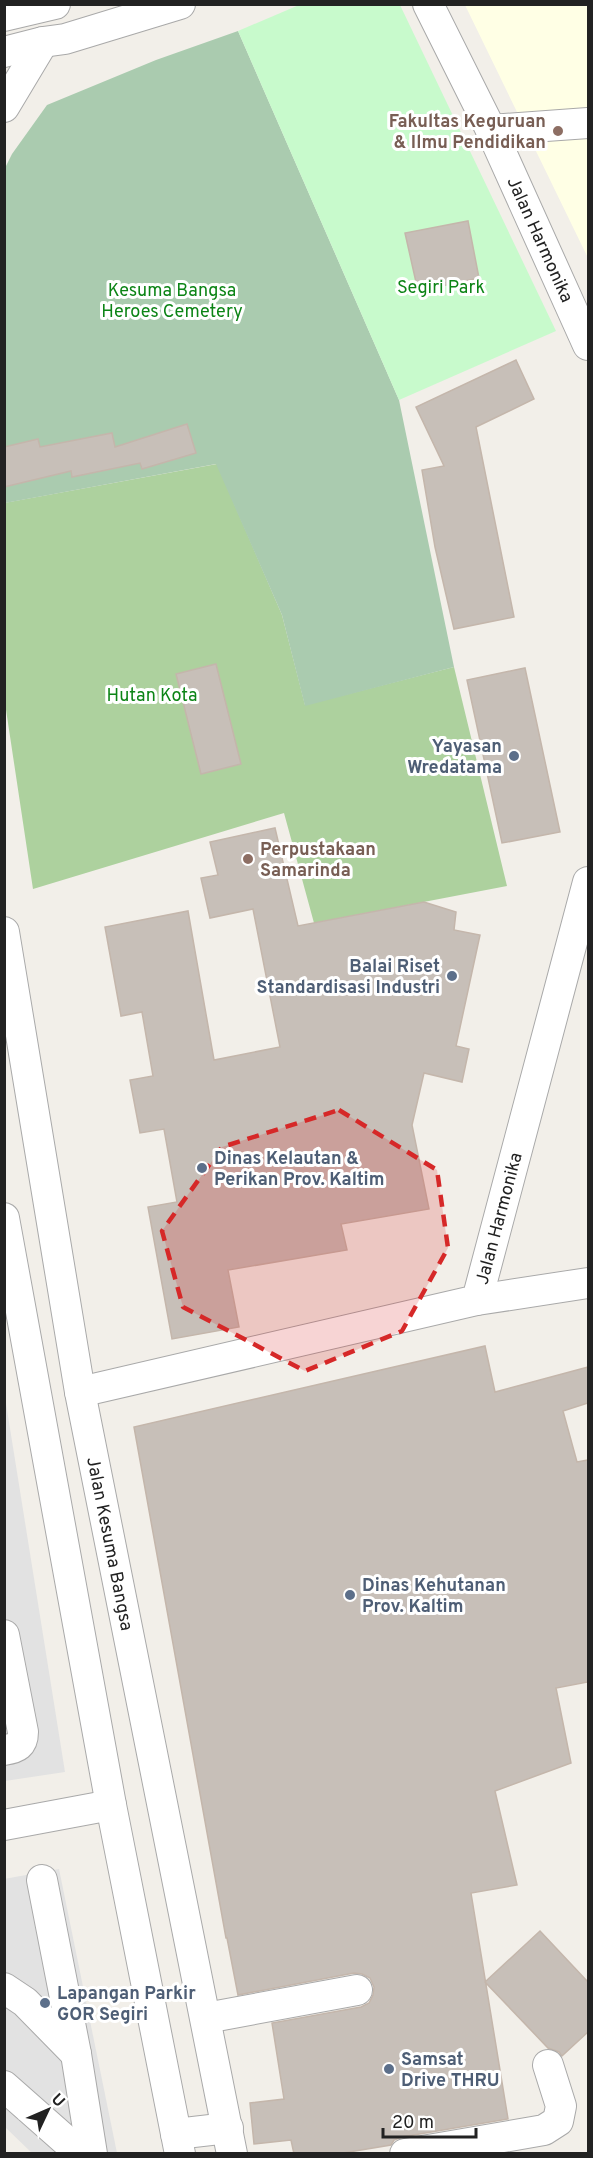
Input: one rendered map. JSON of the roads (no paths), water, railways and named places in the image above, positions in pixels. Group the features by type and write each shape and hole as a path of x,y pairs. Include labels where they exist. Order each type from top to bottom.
{"street":[{"path":"4,16 55,4"},
{"path":"4,52 65,39 180,4"},
{"name":"Jalan Harmonika","path":"428,4 491,130 586,331"},
{"path":"4,107 43,42"},
{"path":"491,130 588,123"},
{"name":"Jalan Harmonika","path":"80,1392 477,1300 588,882"},
{"name":"Jalan Kesuma Bangsa","path":"4,932 80,1392 230,2141"},
{"path":"4,1218 11,1296 178,2144 230,2141"},
{"path":"477,1300 588,1283"},
{"path":"4,1635 23,1732 23,1740 18,1747 4,1750"},
{"path":"4,1825 111,1805"},
{"path":"42,1880 76,2054 92,2154"},
{"path":"4,1988 25,2002 76,2054"},
{"path":"206,2018 357,1990"},
{"path":"405,2154 544,2130 558,2121 561,2106 548,2065"},
{"path":"4,2086 81,2154"}],"place":[{"name":"Fakultas Keguruan & Ilmu Pendidikan","path":"558,131"},
{"name":"Yayasan Wredatama","path":"514,756"},
{"name":"Perpustakaan Samarinda","path":"248,859"},
{"name":"Balai Riset Standardisasi Industri","path":"452,976"},
{"name":"Dinas Kelautan & Perikan Prov. Kaltim","path":"202,1168"},
{"name":"Dinas Kehutanan Prov. Kaltim","path":"350,1595"},
{"name":"Lapangan Parkir GOR Segiri","path":"45,2003"},
{"name":"Samsat Drive THRU","path":"389,2069"}],"park label":[{"name":"Segiri Park","path":"441,287"},
{"name":"Kesuma Bangsa Heroes Cemetery","path":"172,300"},
{"name":"Hutan Kota","path":"152,695"}]}
